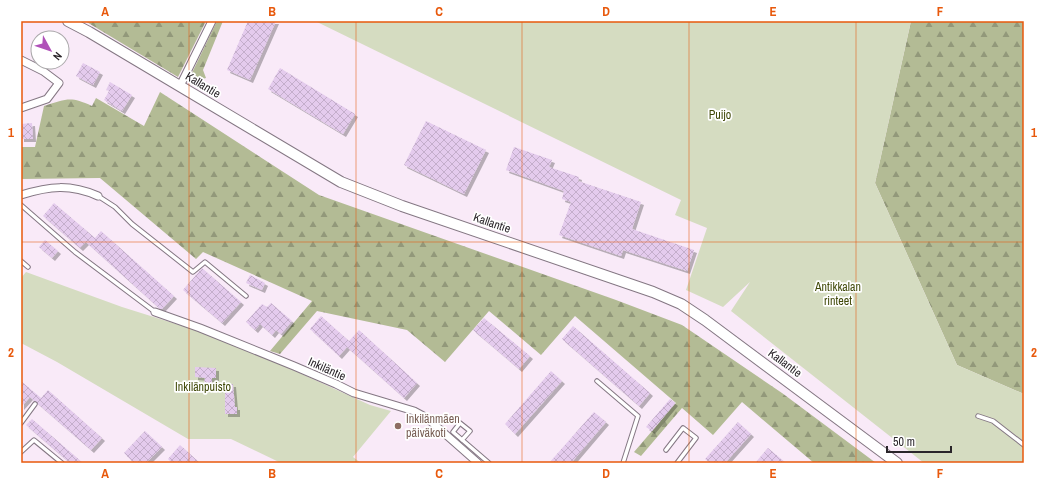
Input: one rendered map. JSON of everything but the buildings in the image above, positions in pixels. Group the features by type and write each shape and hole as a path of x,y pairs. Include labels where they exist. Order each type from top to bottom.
{"main road":[{"name":"Kallantie","path":"68,21 341,182 402,206 653,292 681,304 734,341 897,463"}],"street":[{"path":"180,86 212,21"},
{"path":"21,60 43,71 58,83 47,99 21,108"},
{"path":"21,195 60,187 74,188 98,196"},
{"name":"Inkiläntie","path":"155,312 246,346 354,393 414,411 427,418 478,463"}],"lane":[{"path":"98,196 115,207 132,224 193,272 205,262 246,296"},
{"path":"21,205 74,252 155,312"},
{"path":"21,262 28,267"},
{"path":"597,381 638,416 623,463"},
{"path":"21,423 35,404"},
{"path":"978,416 993,421 1024,445"},
{"path":"462,440 470,431 460,423 453,432 462,440 489,463"},
{"path":"666,450 684,428 696,438 677,463"},
{"path":"21,452 34,440 62,463"}],"green space":[{"path":"85,21 206,21 178,77"},
{"path":"217,21 223,21 203,70 206,78 199,80 190,77"},
{"path":"315,21 911,21 875,183 957,365 1024,394 1024,463 924,463 731,311 750,282 723,307 686,290 707,228 675,215 681,200"},
{"path":"911,21 1024,21 1024,394 957,365 875,183"},
{"path":"160,92 319,195 616,300 682,325 782,393 876,463 814,463 742,402 713,435 682,408 641,456 634,452 676,403 575,316 541,355 489,311 445,362 407,330 317,311 280,354 270,351 312,301 203,252 196,259 100,178 21,179 21,147 35,147 44,106 73,100 92,106 96,98 144,126"},
{"name":"Inkilänpuisto","path":"26,272 122,307 227,340 370,405 391,411 353,457 361,463 281,463 231,439 188,439 57,362 21,343 21,278"}],"place":[{"name":"Inkilänmäen päiväkoti","path":"398,426"}],"park label":[{"name":"Puijo","path":"720,115"},
{"name":"Antikkalan rinteet","path":"838,294"}]}
